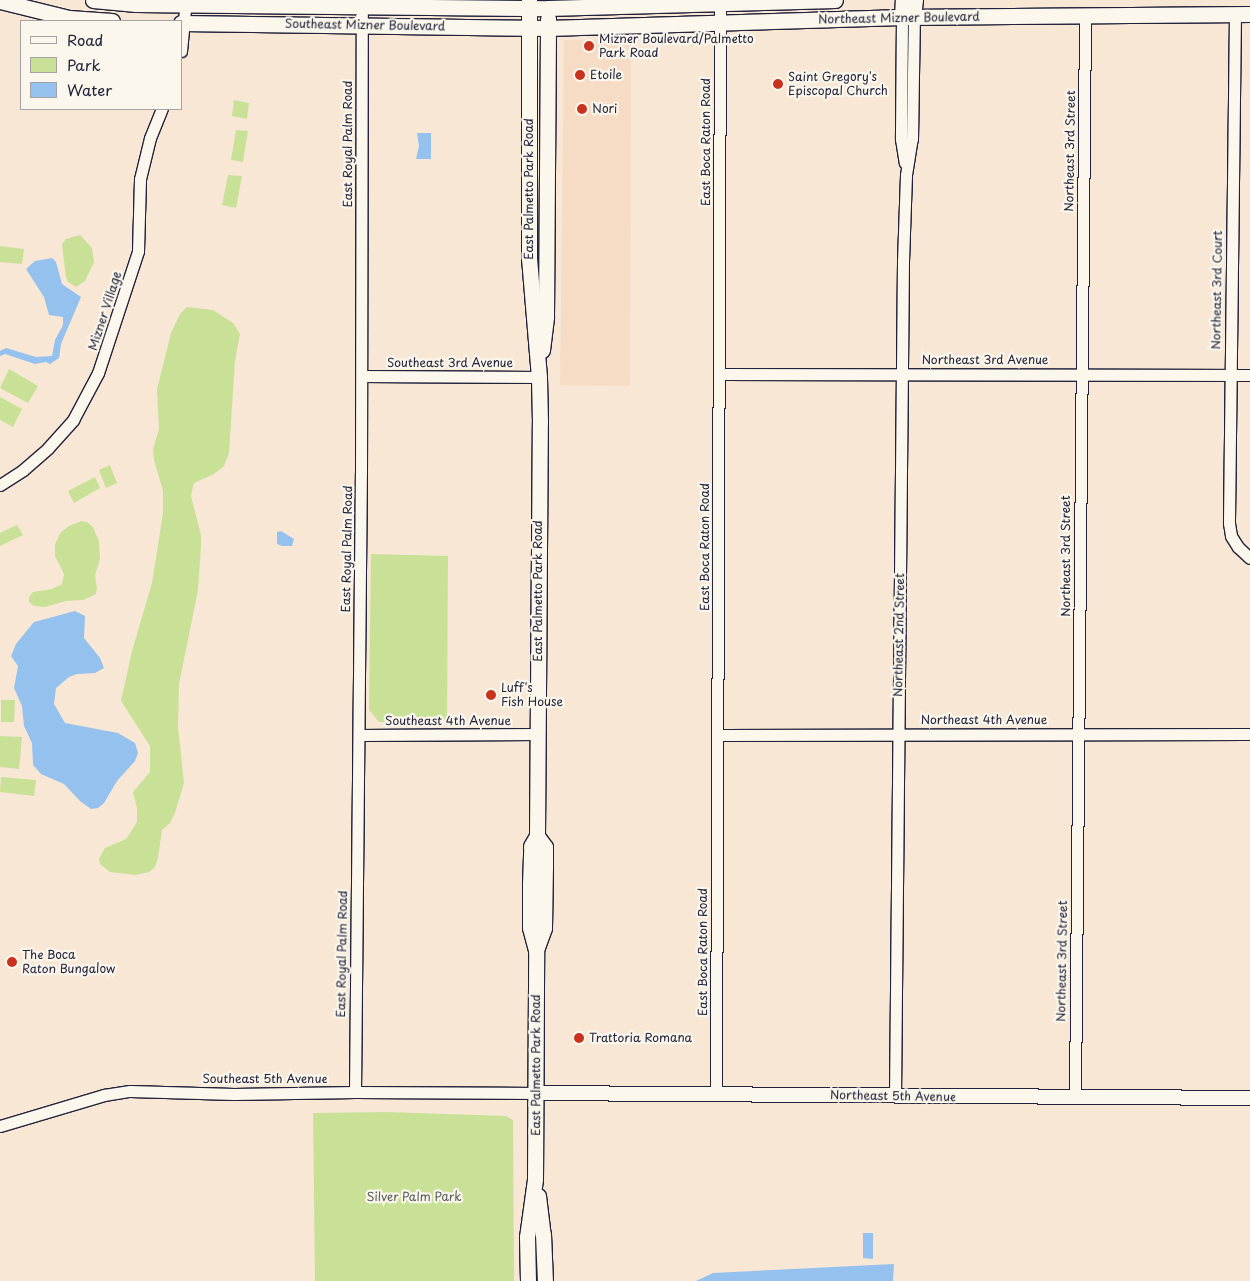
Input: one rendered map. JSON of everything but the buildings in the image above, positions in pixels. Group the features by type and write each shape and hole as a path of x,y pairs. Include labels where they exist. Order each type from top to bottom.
{"main road":[{"name":"Southeast Mizner Boulevard","path":"93,0 136,4 186,2 362,6 420,3 548,4"},
{"name":"Northeast Mizner Boulevard","path":"548,4 835,0"},
{"path":"0,1 69,18 98,20"},
{"name":"East Palmetto Park Road","path":"529,4 529,259 532,315 539,377"},
{"name":"East Palmetto Park Road","path":"528,1281 527,1237 535,1179 536,950 530,928 530,884 531,846 537,836 539,377 546,316 548,4"},
{"path":"1235,14 1250,9"},
{"name":"Northeast Mizner Boulevard","path":"548,28 908,17 1250,14"},
{"name":"Southeast Mizner Boulevard","path":"184,23 548,28"},
{"name":"East Palmetto Park Road","path":"535,1179 543,1234 545,1281"}],"street":[{"name":"Northeast 2nd Street","path":"895,1096 906,175 901,139 907,108 908,17 903,0"},
{"name":"Northeast 2nd Street","path":"908,17 916,0"},
{"path":"182,42 186,2"},
{"name":"East Boca Raton Road","path":"716,1094 720,2"},
{"name":"East Royal Palm Road","path":"356,1092 362,376 362,6"},
{"name":"Northeast 3rd Court","path":"1235,14 1229,523 1231,536 1238,547 1250,558"},
{"name":"Northeast 3rd Street","path":"1075,1098 1086,15"},
{"name":"Mizner Village","path":"0,485 23,470 48,448 73,420 98,373 138,251 140,179 147,146 162,110"},
{"name":"Northeast 3rd Avenue","path":"719,374 1250,375"},
{"name":"Southeast 3rd Avenue","path":"362,376 539,377"},
{"name":"Southeast 4th Avenue","path":"359,735 538,734"},
{"name":"Northeast 4th Avenue","path":"718,735 1250,734"},
{"name":"Southeast 5th Avenue","path":"0,1126 120,1091 234,1094 356,1092 536,1093"},
{"name":"Northeast 5th Avenue","path":"536,1093 1250,1098"}],"shaded area":[{"path":"631,39 630,386 560,385 564,40"}],"green space":[{"path":"234,100 249,103 247,119 232,116"},
{"path":"236,130 248,131 243,162 231,160"},
{"path":"228,175 242,176 236,208 222,205"},
{"path":"80,235 92,248 94,262 85,281 76,287 68,282 66,278 62,244 66,239"},
{"path":"0,246 24,249 22,264 0,262"},
{"path":"187,307 213,310 233,323 240,334 235,361 229,453 224,466 214,474 194,483 191,496 201,535 201,546 198,590 179,684 178,727 184,783 175,813 170,823 162,830 155,867 149,872 136,875 110,872 100,864 99,859 105,848 126,839 137,822 137,808 133,792 150,772 150,746 121,701 132,651 152,583 163,513 163,491 154,460 153,449 159,429 157,389 171,333 180,314"},
{"path":"9,369 38,386 28,403 0,388"},
{"path":"0,397 22,409 13,427 0,420"},
{"path":"110,465 117,483 106,488 99,470"},
{"path":"95,477 100,488 74,503 68,491"},
{"path":"81,521 87,522 93,527 99,541 100,559 95,575 96,594 83,600 66,601 45,607 34,606 29,602 29,597 33,592 52,589 62,584 64,574 55,556 55,544 61,532"},
{"path":"17,525 23,535 0,546 0,533"},
{"path":"371,554 448,556 447,721 379,722 369,710"},
{"path":"1,700 15,700 14,722 1,722"},
{"path":"0,736 22,737 19,769 0,767"},
{"path":"1,777 36,780 34,796 0,792"},
{"name":"Silver Palm Park","path":"387,1112 506,1116 513,1120 514,1281 315,1281 313,1113"}],"water":[{"path":"417,133 431,133 431,159 416,159 419,146"},
{"path":"52,258 56,262 62,284 81,297 61,344 59,358 50,364 46,362 35,364 5,354 0,356 0,351 6,348 36,357 52,356 55,340 63,325 63,317 49,315 44,297 26,269 35,261"},
{"path":"281,531 294,539 292,546 277,544 277,532"},
{"path":"75,611 85,616 84,638 100,658 104,668 95,673 77,674 69,677 56,688 54,704 65,723 118,733 135,743 138,753 135,761 117,781 104,803 98,808 91,809 80,801 64,784 41,774 33,765 32,743 24,726 22,706 14,688 18,666 11,656 16,644 34,622"},
{"path":"863,1233 873,1233 873,1259 863,1258"},
{"path":"894,1264 893,1281 696,1281 713,1273"}],"place":[{"name":"Mizner Boulevard/Palmetto Park Road","path":"589,46"},
{"name":"Etoile","path":"580,75"},
{"name":"Saint Gregory's Episcopal Church","path":"778,84"},
{"name":"Nori","path":"582,109"},
{"name":"Luff's Fish House","path":"491,695"},
{"name":"The Boca Raton Bungalow","path":"12,962"},
{"name":"Trattoria Romana","path":"579,1038"}]}
